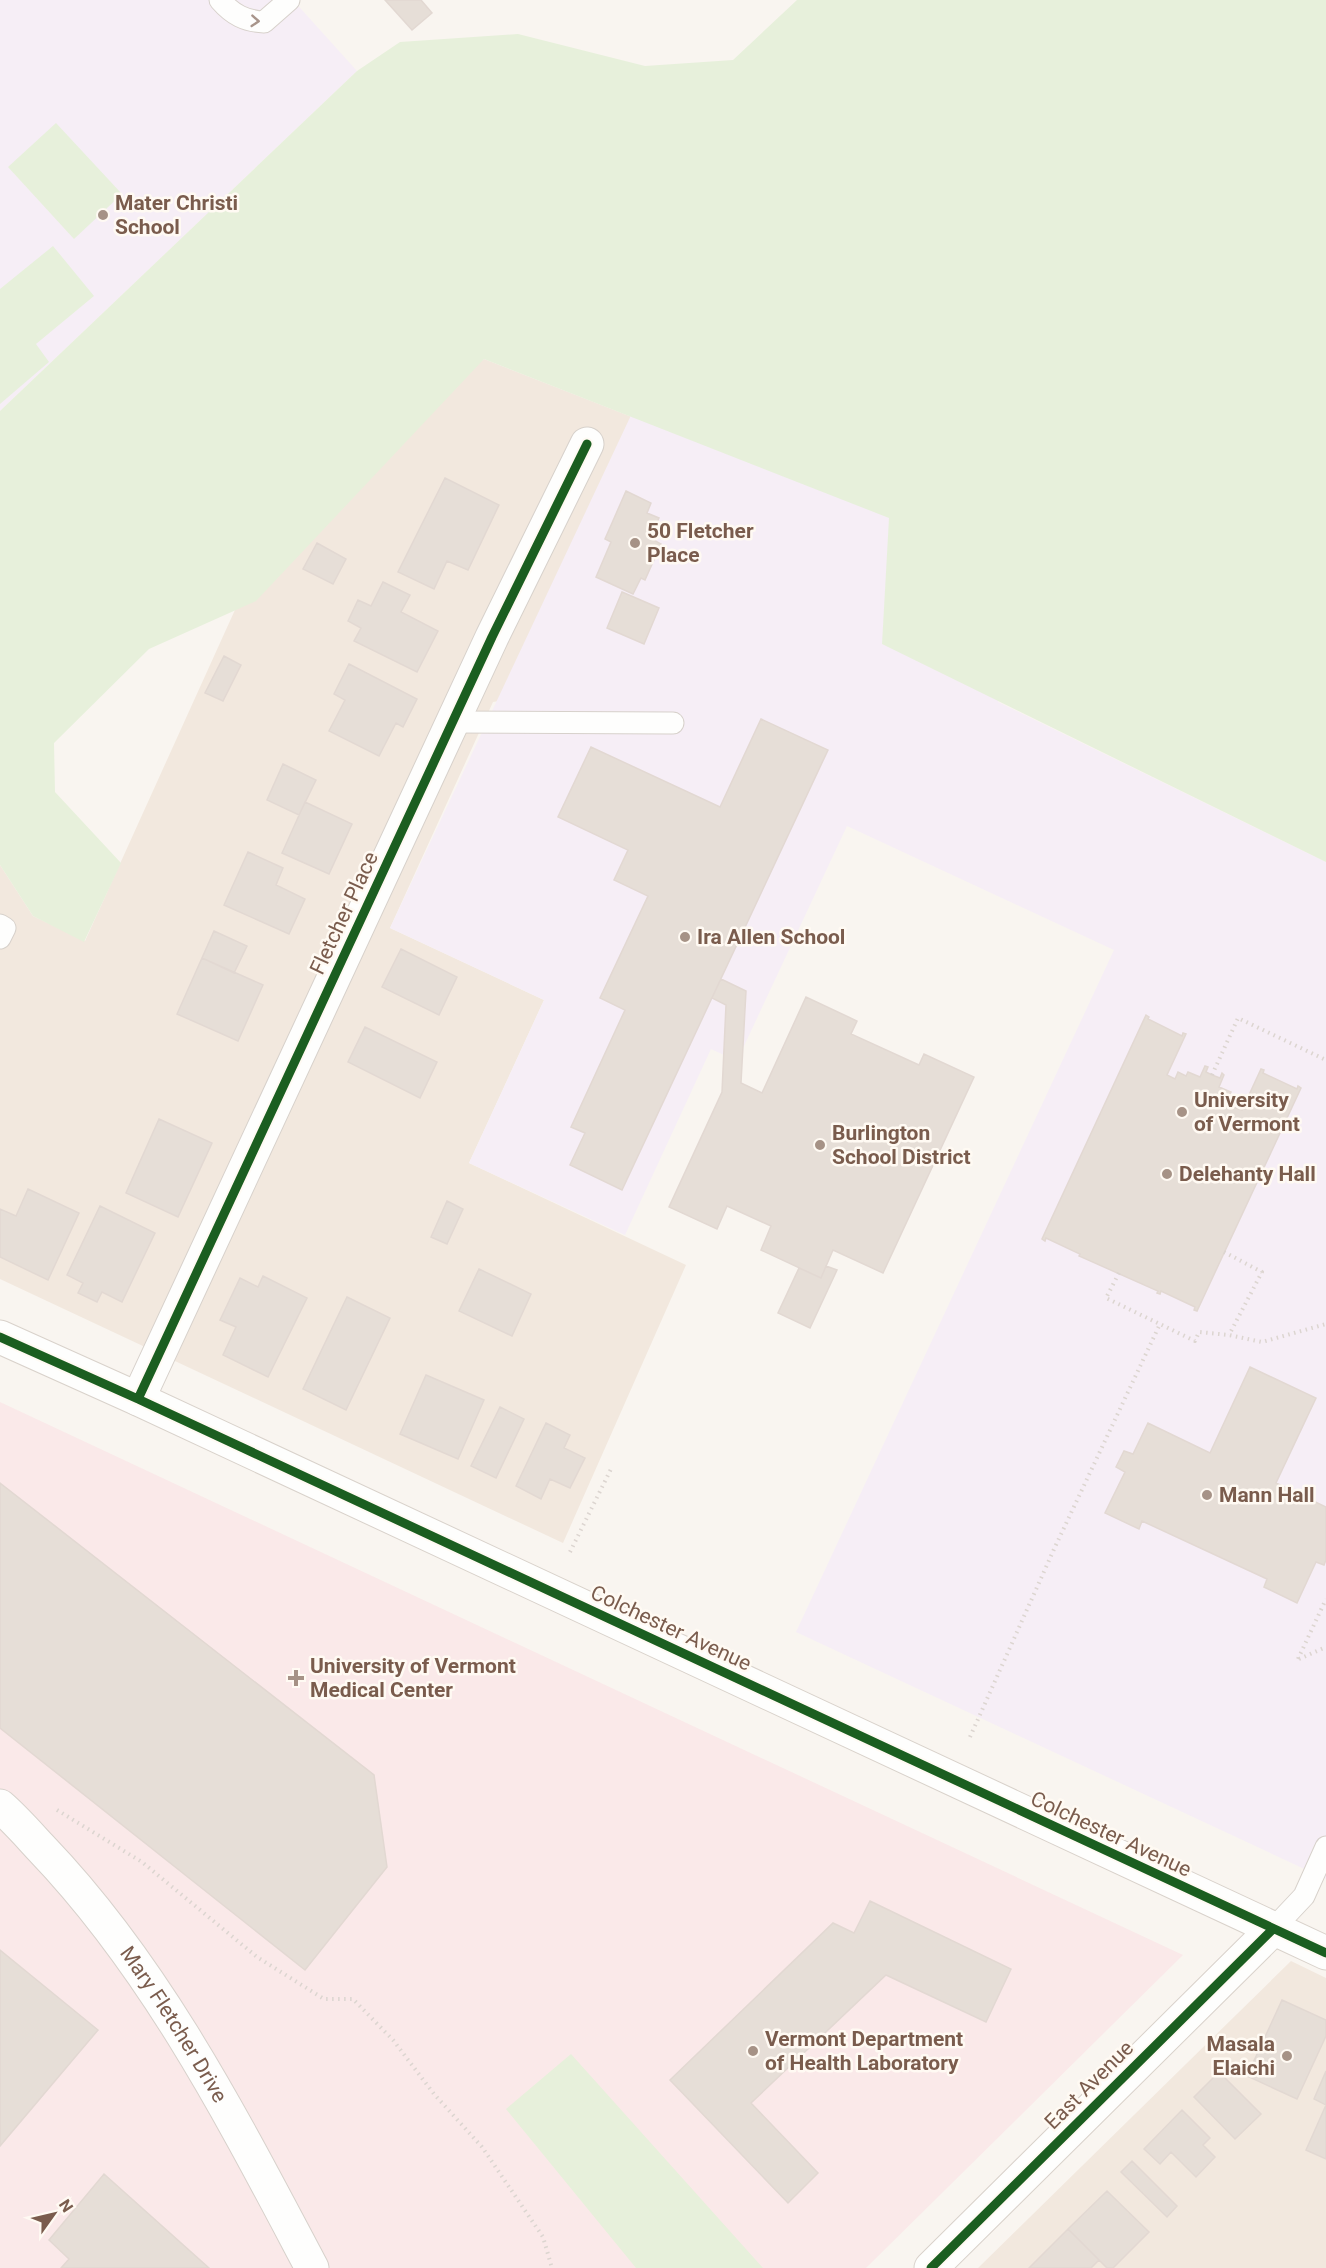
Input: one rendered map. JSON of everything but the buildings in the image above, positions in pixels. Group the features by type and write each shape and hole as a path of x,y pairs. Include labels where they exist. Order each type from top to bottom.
{"main road":[{"name":"Fletcher Place","path":"138,1400 453,722 587,444"},
{"name":"Colchester Avenue","path":"0,1337 1326,1953"},
{"name":"Mary Fletcher Drive","path":"0,1806 74,1882 132,1956 177,2024 260,2170 312,2268"},
{"name":"East Avenue","path":"931,2268 1273,1929"}],"lane":[{"path":"220,0 228,9 246,21 264,22 289,0"},
{"path":"453,722 674,723"},
{"path":"0,925 5,928 0,938"},
{"path":"1273,1929 1304,1896 1326,1847"}],"path":[{"path":"1212,1075 1238,1018 1326,1060"},
{"path":"1224,1252 1262,1272 1229,1335"},
{"path":"1119,1273 1106,1298 1195,1341 1199,1332 1262,1342 1326,1324"},
{"path":"970,1737 1055,1546 1160,1324"},
{"path":"570,1552 611,1469"},
{"path":"1326,1599 1298,1659 1326,1647"},
{"path":"52,1807 142,1862 257,1957 324,1999 352,1999 393,2040 434,2094 482,2147 543,2236 552,2268"}],"shaded area":[{"name":"Mater Christi School","path":"0,0 293,0 357,71 0,411"},
{"name":"University of Vermont","path":"688,294 986,537 998,702 1326,862 1326,1879 796,1632 1114,950 847,826 737,1061 711,1049 625,1235 469,1163 544,1000 390,928"},
{"path":"484,359 890,518 657,674 493,702 390,928 544,1000 469,1163 686,1265 563,1543 0,1279 0,865 33,916 85,941 282,506"},
{"name":"University of Vermont Medical Center","path":"0,1402 1183,1955 866,2268 0,2268"},
{"path":"1291,1961 1326,1978 1326,2268 978,2268"}],"green space":[{"path":"797,0 1326,0 1326,862 882,644 889,518 484,359 256,601 149,649 54,743 55,792 121,863 84,942 33,916 0,865 0,411 357,71 400,42 518,34 645,66 733,60"},
{"path":"56,123 122,194 74,239 8,167"},
{"path":"53,246 94,296 36,344 49,362 0,404 0,289"},
{"path":"571,2054 763,2268 636,2268 506,2109"}],"cycle path":[{"path":"138,1399 492,637 587,444"},
{"path":"0,1337 138,1399 1326,1953"},
{"path":"931,2268 1273,1929"}],"place":[{"name":"Mater Christi School","path":"103,215"},
{"name":"50 Fletcher Place","path":"635,543"},
{"name":"Ira Allen School","path":"685,937"},
{"name":"University of Vermont","path":"1182,1112"},
{"name":"Burlington School District","path":"820,1145"},
{"name":"Delehanty Hall","path":"1167,1174"},
{"name":"Mann Hall","path":"1207,1495"},
{"name":"University of Vermont Medical Center","path":"296,1678"},
{"name":"Vermont Department of Health Laboratory","path":"753,2051"},
{"name":"Masala Elaichi","path":"1287,2056"}]}
